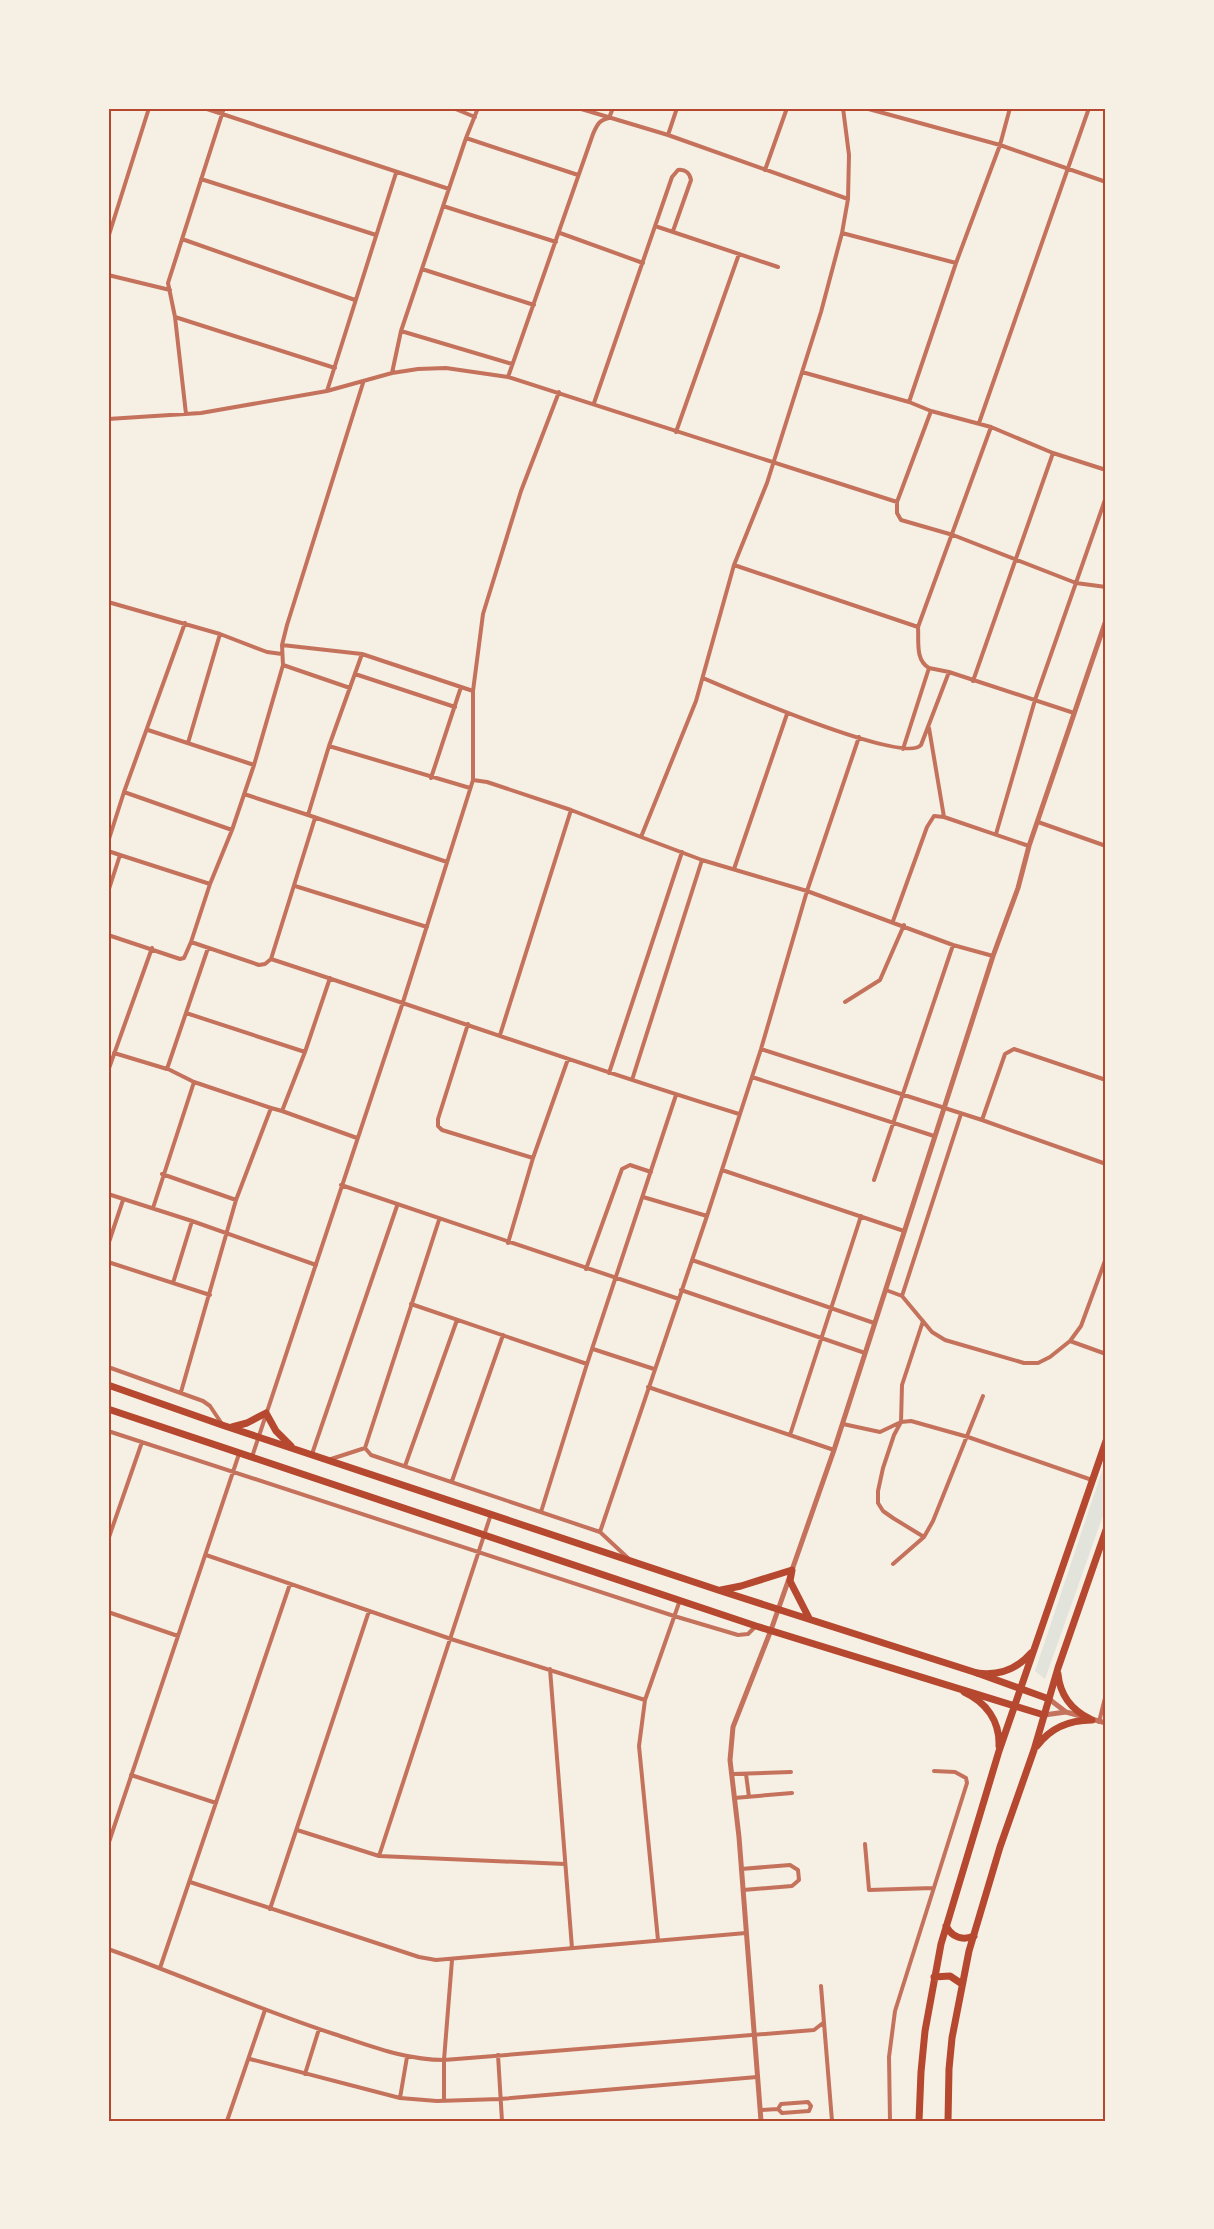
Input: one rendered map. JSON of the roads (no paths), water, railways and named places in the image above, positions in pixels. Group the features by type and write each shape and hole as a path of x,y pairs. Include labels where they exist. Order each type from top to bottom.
{"main road":[{"path":"108,1384 258,1437 1049,1699"},
{"path":"108,1409 756,1626 1044,1715"},
{"path":"226,1426 247,1423 266,1413 276,1431 294,1449"},
{"path":"919,2121 924,2041 934,1977 946,1926 999,1751 1106,1441"},
{"path":"948,2121 952,2038 974,1936 1000,1847 1034,1750 1058,1668 1102,1554 1106,1530"},
{"path":"718,1590 741,1586 792,1570 790,1581 809,1619"},
{"path":"976,1673 993,1674 1009,1670 1023,1661 1035,1648"},
{"path":"1058,1668 1061,1690 1067,1700 1083,1715 1095,1721"},
{"path":"964,1692 982,1703 994,1720 998,1730 999,1751"},
{"path":"1034,1750 1054,1729 1073,1722 1095,1721"},
{"path":"946,1926 959,1938 974,1936"},
{"path":"934,1977 950,1976 962,1984"}],"street":[{"path":"108,238 149,108"},
{"path":"204,108 449,189"},
{"path":"186,414 175,317 168,283 224,108"},
{"path":"453,108 475,117"},
{"path":"392,373 401,331 478,108"},
{"path":"578,108 669,135 848,199"},
{"path":"609,118 613,108"},
{"path":"669,135 677,108"},
{"path":"765,170 787,108"},
{"path":"641,837 703,678 734,565 774,463 821,312 842,233 848,199 849,155 843,108"},
{"path":"865,108 1000,145 1106,182"},
{"path":"909,402 956,263 1000,145 1010,108"},
{"path":"978,423 1089,108"},
{"path":"508,377 560,233 578,175 598,124 609,118"},
{"path":"466,138 578,175"},
{"path":"594,403 674,174 684,170 689,174 691,180 673,231"},
{"path":"327,391 396,173"},
{"path":"201,178 376,235"},
{"path":"443,206 556,242"},
{"path":"655,226 778,267"},
{"path":"560,233 643,263"},
{"path":"842,233 956,263"},
{"path":"182,239 355,300"},
{"path":"676,432 739,254"},
{"path":"422,269 534,305"},
{"path":"108,275 170,290"},
{"path":"175,317 335,368"},
{"path":"401,331 512,364"},
{"path":"108,419 186,414 327,391 363,383 392,373 446,368 508,377 559,392 676,432 897,502"},
{"path":"802,372 991,427 1053,453 1106,470"},
{"path":"108,935 180,959 184,958 254,765 283,666 282,645 363,383"},
{"path":"251,1457 403,1002 473,780 473,691 483,614 521,491 559,392"},
{"path":"931,411 897,502 897,513 901,520 953,535 1076,582 1106,587"},
{"path":"991,427 918,627 919,656 923,664 929,668 949,672 1075,713"},
{"path":"973,681 1053,453"},
{"path":"996,834 1035,700 1106,497"},
{"path":"734,565 918,627"},
{"path":"108,602 220,634 267,652 282,654"},
{"path":"761,2121 743,1890 731,1774 730,1745 733,1727 771,1630 834,1450 934,1136 993,956 1018,888 1029,846 1106,620"},
{"path":"108,843 185,623"},
{"path":"188,743 220,634"},
{"path":"282,645 362,654 473,691"},
{"path":"308,815 329,746 362,654"},
{"path":"283,666 350,688"},
{"path":"903,748 929,668"},
{"path":"703,678 787,714 859,737 903,748 918,748 929,727 949,672"},
{"path":"355,674 454,707"},
{"path":"431,778 462,687"},
{"path":"734,869 787,714"},
{"path":"929,727 944,817"},
{"path":"148,730 254,765"},
{"path":"600,1532 722,1170 761,1049 807,891 859,737"},
{"path":"329,746 470,788"},
{"path":"473,780 487,782 571,810 702,860 807,891 894,921 953,945 993,956"},
{"path":"124,792 232,830"},
{"path":"244,794 447,862"},
{"path":"500,1035 571,810"},
{"path":"894,921 930,820 934,816 944,817 1029,846"},
{"path":"191,942 259,964 265,964 271,959 315,818"},
{"path":"1038,822 1106,846"},
{"path":"108,851 210,884"},
{"path":"609,1073 682,852"},
{"path":"108,892 120,855"},
{"path":"632,1080 702,860"},
{"path":"295,886 427,927"},
{"path":"846,1002 880,981 904,925"},
{"path":"874,1180 953,945"},
{"path":"108,1071 152,948"},
{"path":"167,1069 208,948"},
{"path":"271,959 609,1073 740,1114"},
{"path":"282,1112 330,978"},
{"path":"186,1013 305,1052"},
{"path":"468,1024 438,1119 438,1126 442,1130 533,1158"},
{"path":"761,1049 944,1107 1106,1164"},
{"path":"982,1120 1005,1054 1009,1050 1106,1080"},
{"path":"114,1053 167,1069 194,1082 357,1138"},
{"path":"508,1243 533,1158 568,1059"},
{"path":"752,1077 934,1136"},
{"path":"153,1209 162,1174 194,1082"},
{"path":"542,1512 587,1364 676,1095"},
{"path":"181,1392 236,1200 271,1108"},
{"path":"902,1296 960,1114"},
{"path":"586,1269 622,1168 630,1165 651,1172"},
{"path":"722,1170 904,1231"},
{"path":"162,1174 236,1200"},
{"path":"341,1185 397,1206 679,1299"},
{"path":"108,1194 315,1265"},
{"path":"643,1197 707,1216"},
{"path":"108,1245 123,1200"},
{"path":"312,1454 397,1206"},
{"path":"789,1435 861,1216"},
{"path":"365,1449 439,1220"},
{"path":"173,1283 192,1221"},
{"path":"885,1289 902,1296 932,1332 945,1340 1024,1363 1038,1363 1050,1357 1070,1341 1081,1326 1106,1258"},
{"path":"692,1260 874,1323"},
{"path":"108,1262 210,1295"},
{"path":"681,1290 865,1353"},
{"path":"411,1304 587,1364"},
{"path":"405,1466 457,1320"},
{"path":"923,1321 902,1386 901,1422 883,1468 878,1503 883,1511 924,1537"},
{"path":"452,1481 503,1335"},
{"path":"1070,1341 1106,1354"},
{"path":"593,1349 654,1369"},
{"path":"108,1367 181,1392 210,1406 226,1426"},
{"path":"648,1386 834,1450"},
{"path":"893,1564 924,1537 933,1521 983,1396"},
{"path":"842,1423 880,1432 901,1422 911,1421 968,1437 1092,1480"},
{"path":"108,1431 674,1616 738,1635 748,1634 756,1626"},
{"path":"108,1538 142,1442"},
{"path":"328,1460 365,1449"},
{"path":"365,1449 371,1455 600,1532 632,1561"},
{"path":"108,1845 239,1454"},
{"path":"379,1856 491,1514"},
{"path":"206,1555 451,1639 645,1700"},
{"path":"160,1968 290,1584"},
{"path":"658,1940 639,1746 645,1700 680,1600"},
{"path":"270,1909 369,1611"},
{"path":"108,1612 178,1636"},
{"path":"550,1669 572,1948"},
{"path":"1095,1721 1106,1694"},
{"path":"1049,1699 1066,1712 1106,1723"},
{"path":"1044,1715 1066,1712"},
{"path":"890,2121 889,2057 892,2027 967,1783 962,1774 934,1771"},
{"path":"731,1774 791,1772"},
{"path":"746,1774 749,1797"},
{"path":"131,1775 216,1803"},
{"path":"734,1798 792,1793"},
{"path":"297,1830 379,1856 565,1864"},
{"path":"865,1844 869,1890 933,1888"},
{"path":"741,1869 792,1866 798,1870 799,1880 792,1886 743,1890"},
{"path":"190,1882 419,1957 436,1960 746,1933"},
{"path":"108,1949 265,2010 407,2057 444,2060 814,2030 824,2023"},
{"path":"444,2100 444,2060 452,1960"},
{"path":"820,1986 832,2121"},
{"path":"227,2121 265,2010"},
{"path":"305,2074 319,2029"},
{"path":"498,2055 502,2121"},
{"path":"400,2098 407,2057"},
{"path":"250,2059 400,2098 444,2100 500,2099 758,2077"},
{"path":"760,2110 778,2109 782,2113 807,2111 811,2106 808,2102 780,2104 778,2109"}]}
